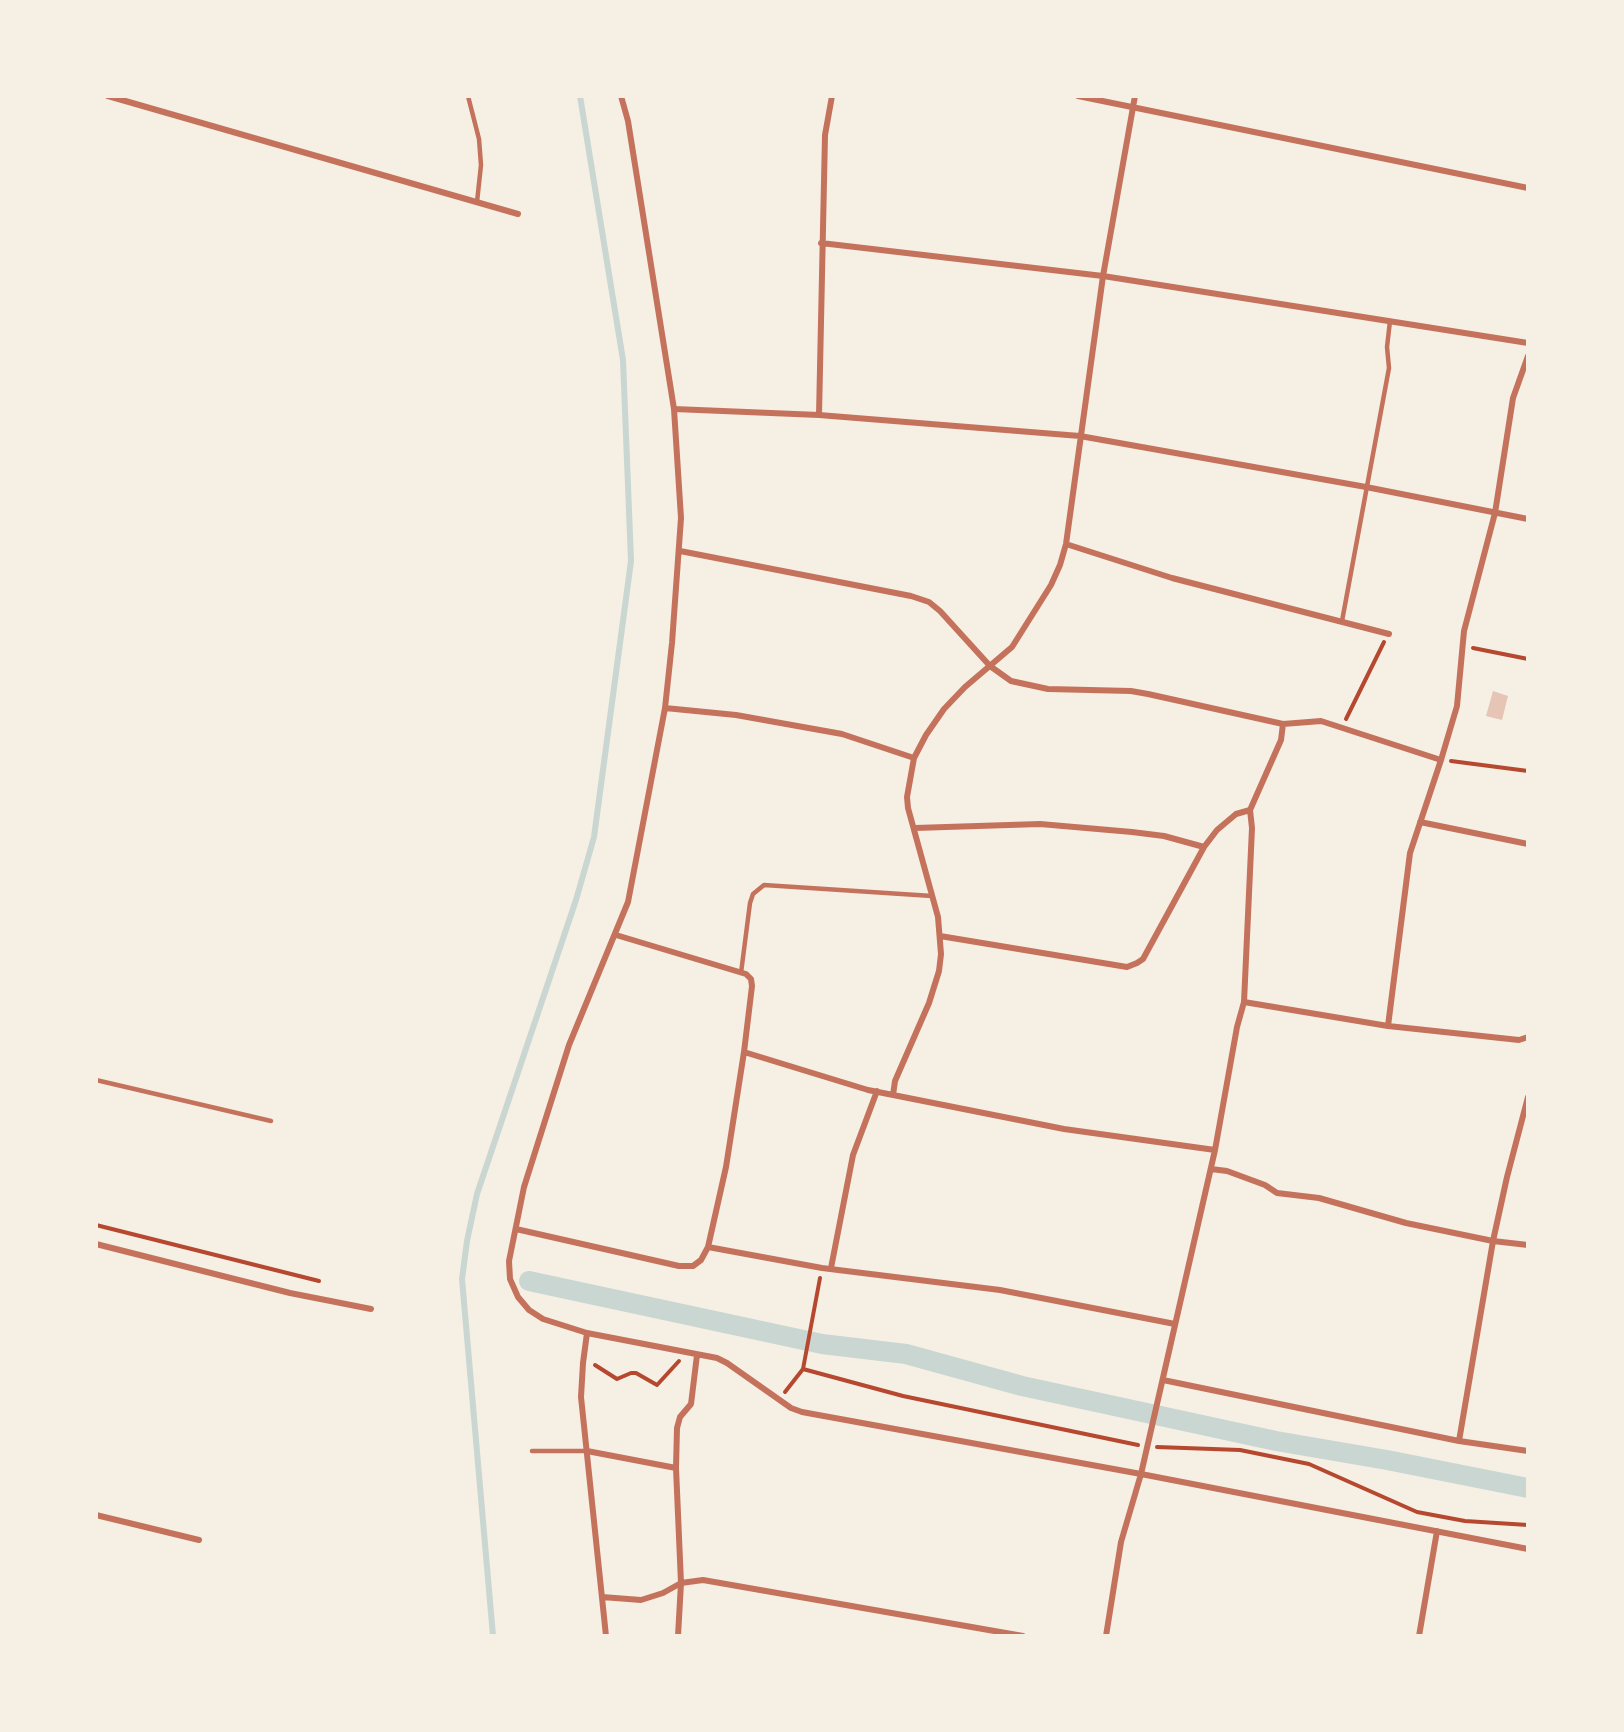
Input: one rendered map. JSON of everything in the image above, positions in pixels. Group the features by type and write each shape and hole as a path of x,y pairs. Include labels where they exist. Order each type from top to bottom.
{"street":[{"path":"108,96 518,214"},
{"path":"621,96 630,133 674,409 680,483 680,551 665,708 633,880 628,902 558,1074 525,1187 509,1261 510,1279 518,1297 529,1310 543,1319 587,1333 726,1363 791,1408 802,1412 1141,1474 1528,1549"},
{"path":"819,416 825,135 832,96"},
{"path":"1078,96 1528,188"},
{"path":"892,1095 895,1081 929,1003 940,962 938,917 908,808 907,797 914,758 944,709 965,687 1012,647 1051,585 1060,565 1066,544 1103,276 1135,96"},
{"path":"821,243 1103,276 1528,343"},
{"path":"1389,1026 1410,853 1457,706 1464,631 1495,513 1513,398 1525,378 1528,356"},
{"path":"674,409 819,416 1080,436 1366,487 1528,519"},
{"path":"1066,544 1172,578 1389,634"},
{"path":"680,551 911,596 929,602 990,666 1011,681 1048,689 1131,691 1283,724 1321,721 1441,760"},
{"path":"665,708 736,715 842,734 914,758"},
{"path":"1106,1636 1121,1542 1141,1474 1163,1380 1211,1169 1237,1027 1244,1002 1252,828 1250,810 1281,740 1283,724"},
{"path":"940,936 1127,967 1143,959 1204,847 1217,830 1236,814 1250,810"},
{"path":"1420,822 1528,843"},
{"path":"915,828 1040,824 1164,836 1204,847"},
{"path":"516,1229 679,1266 693,1266 701,1260 708,1247 726,1167 744,1052 752,979 741,973 615,935"},
{"path":"1244,1002 1389,1026 1519,1040 1528,1037"},
{"path":"744,1052 892,1095 1064,1129 1215,1150"},
{"path":"831,1268 853,1155 877,1091"},
{"path":"1460,1441 1493,1241 1528,1097"},
{"path":"1211,1169 1227,1171 1265,1185 1277,1193 1319,1198 1406,1223 1493,1241 1528,1245"},
{"path":"96,1245 290,1293 371,1310"},
{"path":"708,1247 822,1268 1000,1290 1175,1324"},
{"path":"587,1333 581,1397 606,1636"},
{"path":"678,1636 681,1583 676,1468 677,1428 680,1418 691,1404 697,1355"},
{"path":"1163,1380 1460,1441 1528,1451"},
{"path":"587,1451 676,1468"},
{"path":"96,1515 199,1540"},
{"path":"1419,1636 1437,1531"},
{"path":"602,1597 641,1600 663,1593 681,1583 704,1580 1023,1636"}],"lane":[{"path":"468,96 481,165 477,202"},
{"path":"1342,621 1389,368 1387,347 1390,321"},
{"path":"741,973 750,903 753,894 764,885 932,896"},
{"path":"96,1080 271,1120"},
{"path":"532,1451 587,1451"}],"path":[{"path":"1342,728 1389,634"},
{"path":"1462,645 1528,659"},
{"path":"1441,760 1528,771"},
{"path":"96,1225 319,1281"},
{"path":"779,1399 803,1366 822,1268"},
{"path":"594,1357 595,1365 617,1379 636,1373 657,1385 680,1361 669,1359"},
{"path":"803,1366 903,1396 1147,1447 1240,1450 1309,1464 1417,1512 1465,1521 1528,1525"}],"building":[{"path":"1493,691 1508,696 1502,720 1486,716"}],"waterway":[{"path":"493,1636 462,1279 477,1194 576,900 594,837 631,561 623,360 580,96"},
{"path":"529,1281 822,1344 906,1354 1022,1386 1276,1441 1528,1488"}]}
